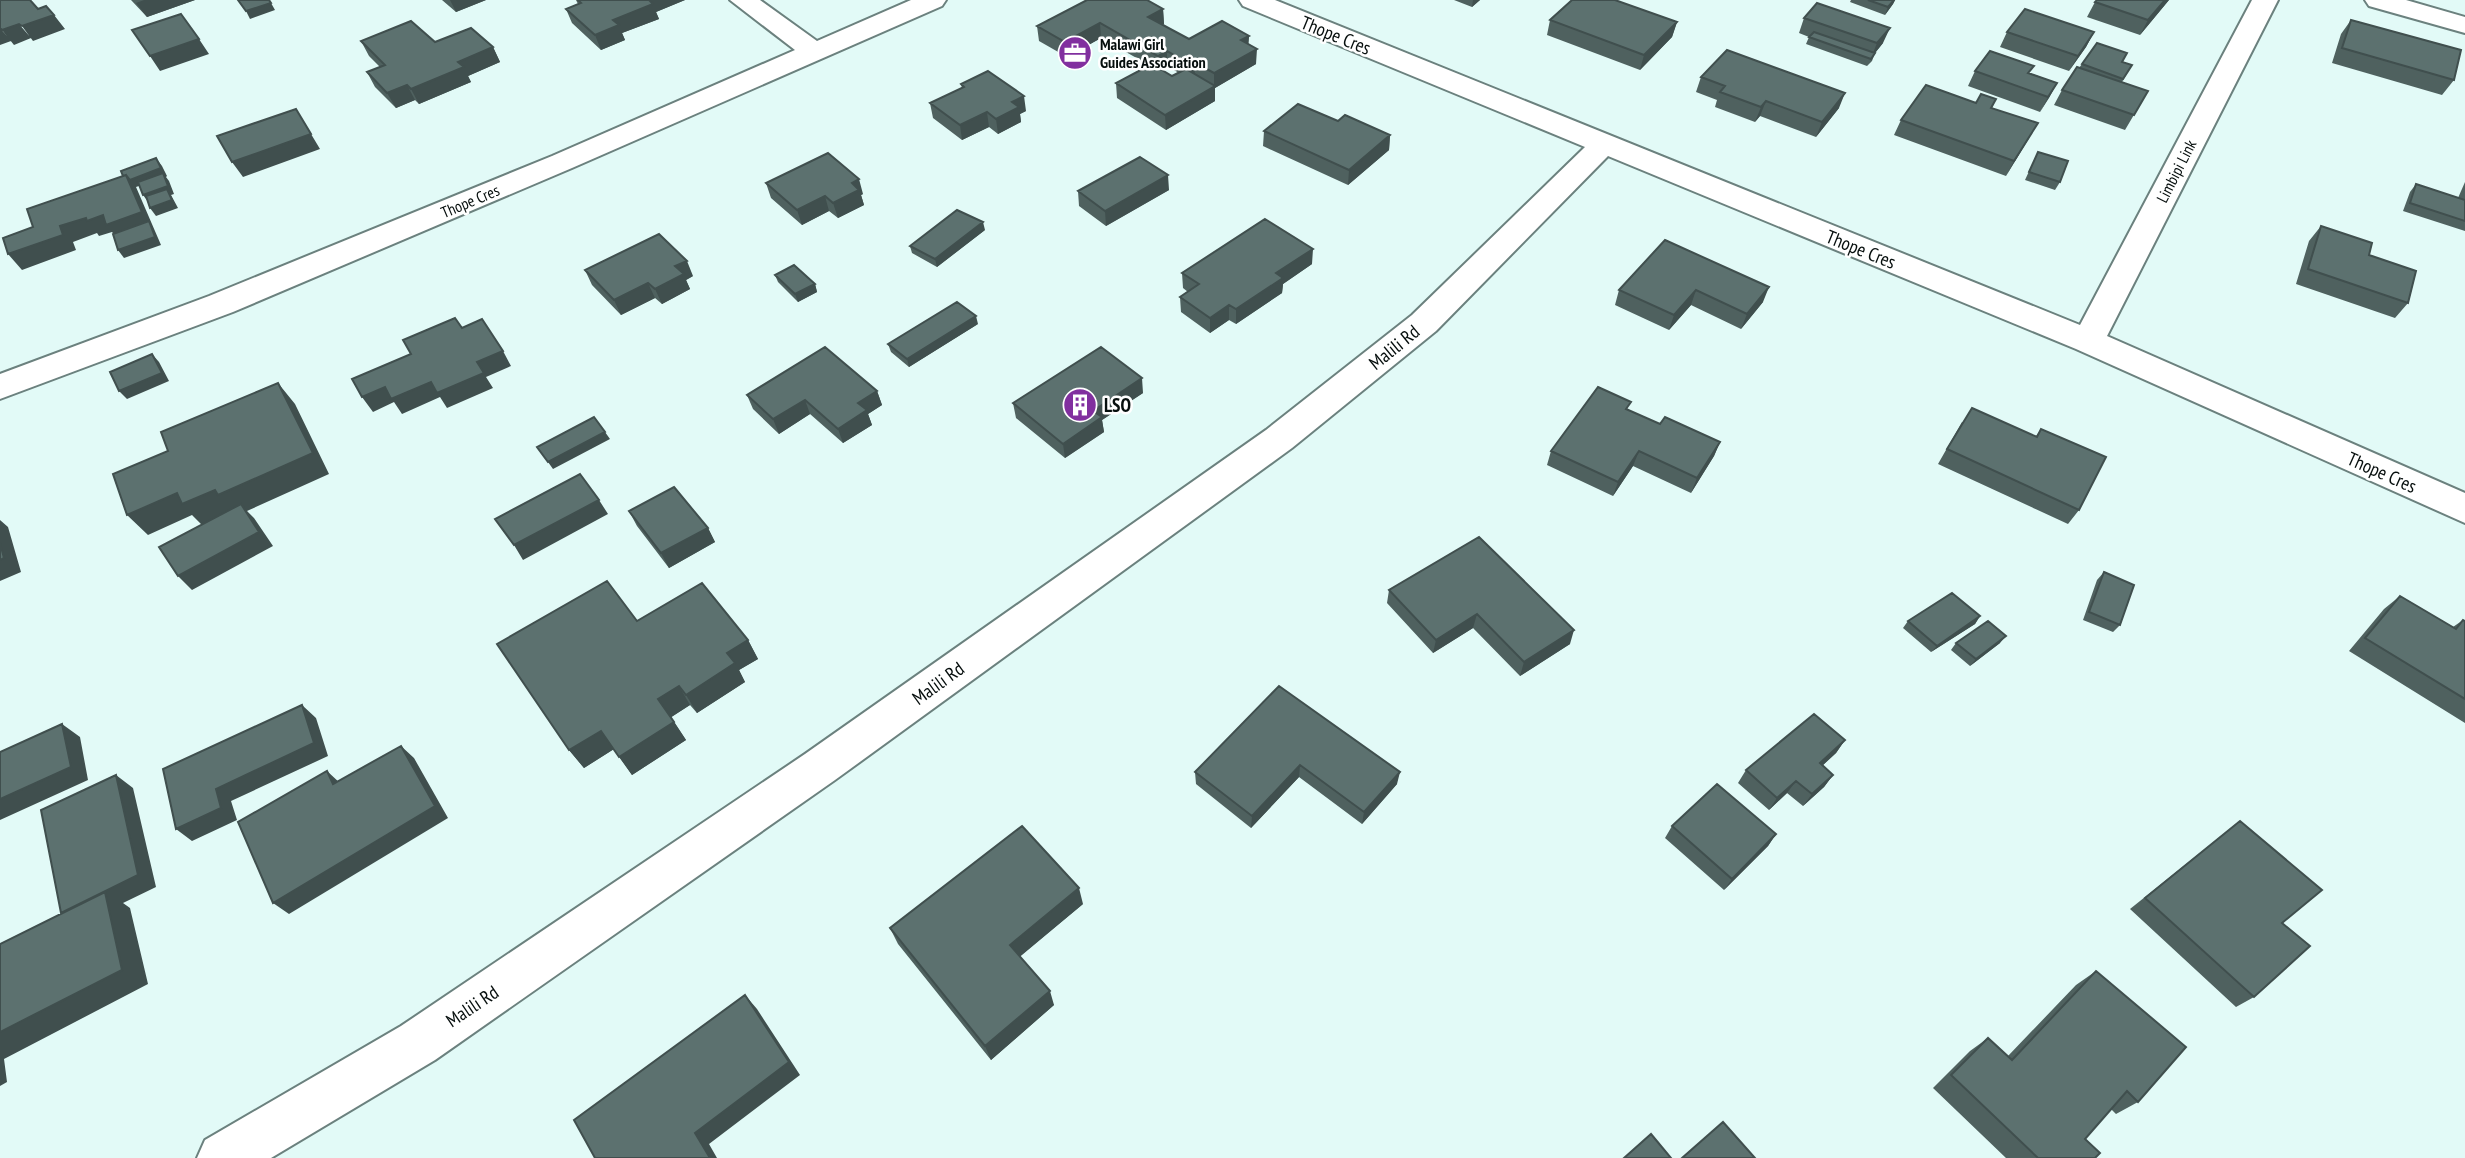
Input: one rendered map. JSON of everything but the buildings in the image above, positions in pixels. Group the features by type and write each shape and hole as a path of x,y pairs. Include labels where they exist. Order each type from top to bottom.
{"street":[{"path":"743,0 815,52"},
{"name":"Thope Cres","path":"0,387 221,304 562,162 933,0"},
{"name":"Thope Cres","path":"1252,0 2088,341 2465,509"},
{"name":"Limbipi Link","path":"2088,341 2265,0"},
{"path":"2378,0 2465,26"},
{"name":"Malili Rd","path":"223,1158 418,1043 820,767 1279,439 1424,323 1604,144"}],"place":[{"name":"Malawi Girl Guides Association","path":"1075,53"},
{"name":"LSO","path":"1080,405"}]}
